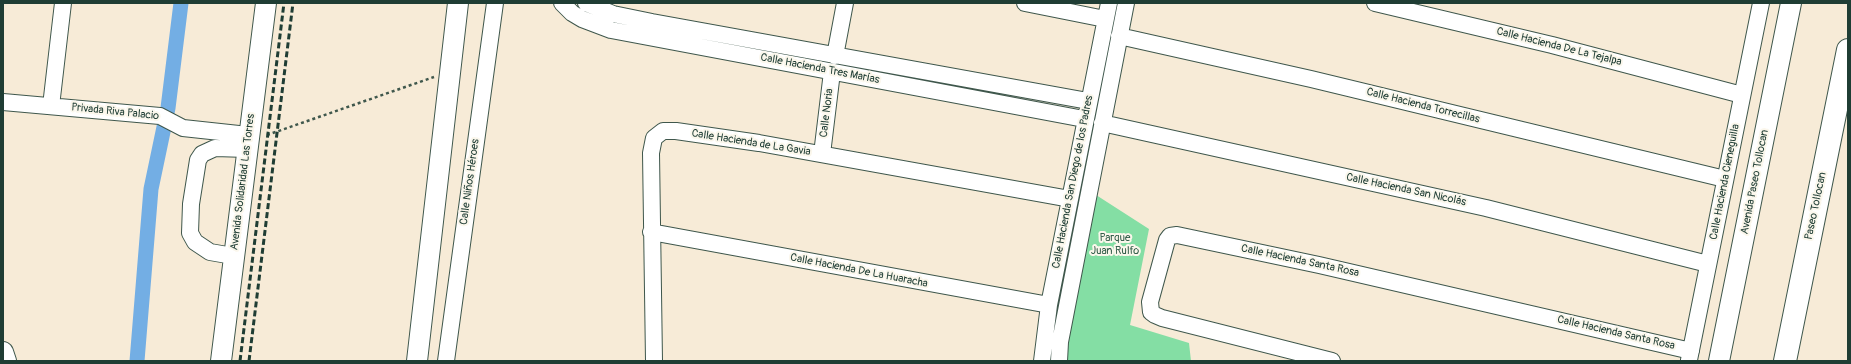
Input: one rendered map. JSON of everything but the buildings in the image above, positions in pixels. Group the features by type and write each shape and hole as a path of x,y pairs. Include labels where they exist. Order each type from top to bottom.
{"highway":[{"name":"Paseo Tollocan","path":"1785,361 1848,50"}],"main road":[{"name":"Avenida Solidaridad Las Torres","path":"221,361 266,3"},
{"path":"417,361 458,3"},
{"name":"Avenida Paseo Tollocan","path":"1719,361 1791,3"},
{"path":"3,352 6,361"}],"street":[{"path":"51,106 62,3"},
{"name":"Calle Niños Héroes","path":"446,361 495,3"},
{"name":"Calle Hacienda Tres Marías","path":"562,3 572,13 582,19 612,30 772,52 835,56 1088,101"},
{"name":"Calle Hacienda Tres Marías","path":"586,3 613,14 772,52 832,72 1084,119"},
{"path":"835,56 845,3"},
{"path":"1025,3 1105,19"},
{"name":"Calle Hacienda San Diego de los Padres","path":"1042,361 1049,306 1084,119 1109,3"},
{"name":"Calle Hacienda San Diego de los Padres","path":"1059,361 1060,342 1126,3"},
{"name":"Calle Hacienda De La Tejalpa","path":"1375,3 1552,44 1742,95"},
{"name":"Calle Hacienda Cieneguilla","path":"1690,356 1759,4"},
{"name":"Calle Hacienda Torrecillas","path":"1119,36 1311,78 1725,179"},
{"path":"915,87 917,70"},
{"name":"Calle Noria","path":"822,154 832,72"},
{"name":"Privada Riva Palacio","path":"3,102 160,116 183,128 248,142"},
{"name":"Calle Hacienda San Nicolás","path":"1102,123 1486,208 1708,264"},
{"name":"Calle Hacienda de La Gavia","path":"654,361 651,154 654,138 663,131 676,130 822,154 1070,199"},
{"path":"233,256 210,252 195,242 190,233 191,204 198,160 202,154 215,148 248,142"},
{"name":"Calle Hacienda De La Huaracha","path":"652,232 1049,306"},
{"name":"Calle Hacienda Santa Rosa","path":"1332,361 1169,320 1151,312 1150,302 1167,240 1170,236 1177,235 1311,263 1690,356"},
{"path":"1061,242 1079,245"}],"path":[{"path":"248,142 450,72"}],"green space":[{"name":"Parque Juan Rulfo","path":"1093,193 1149,229 1130,325 1189,343 1191,361 1066,361"}],"waterway":[{"path":"137,361 151,189 168,108 181,3"}],"railway":[{"path":"240,361 284,3"},
{"path":"249,361 293,3"}]}
